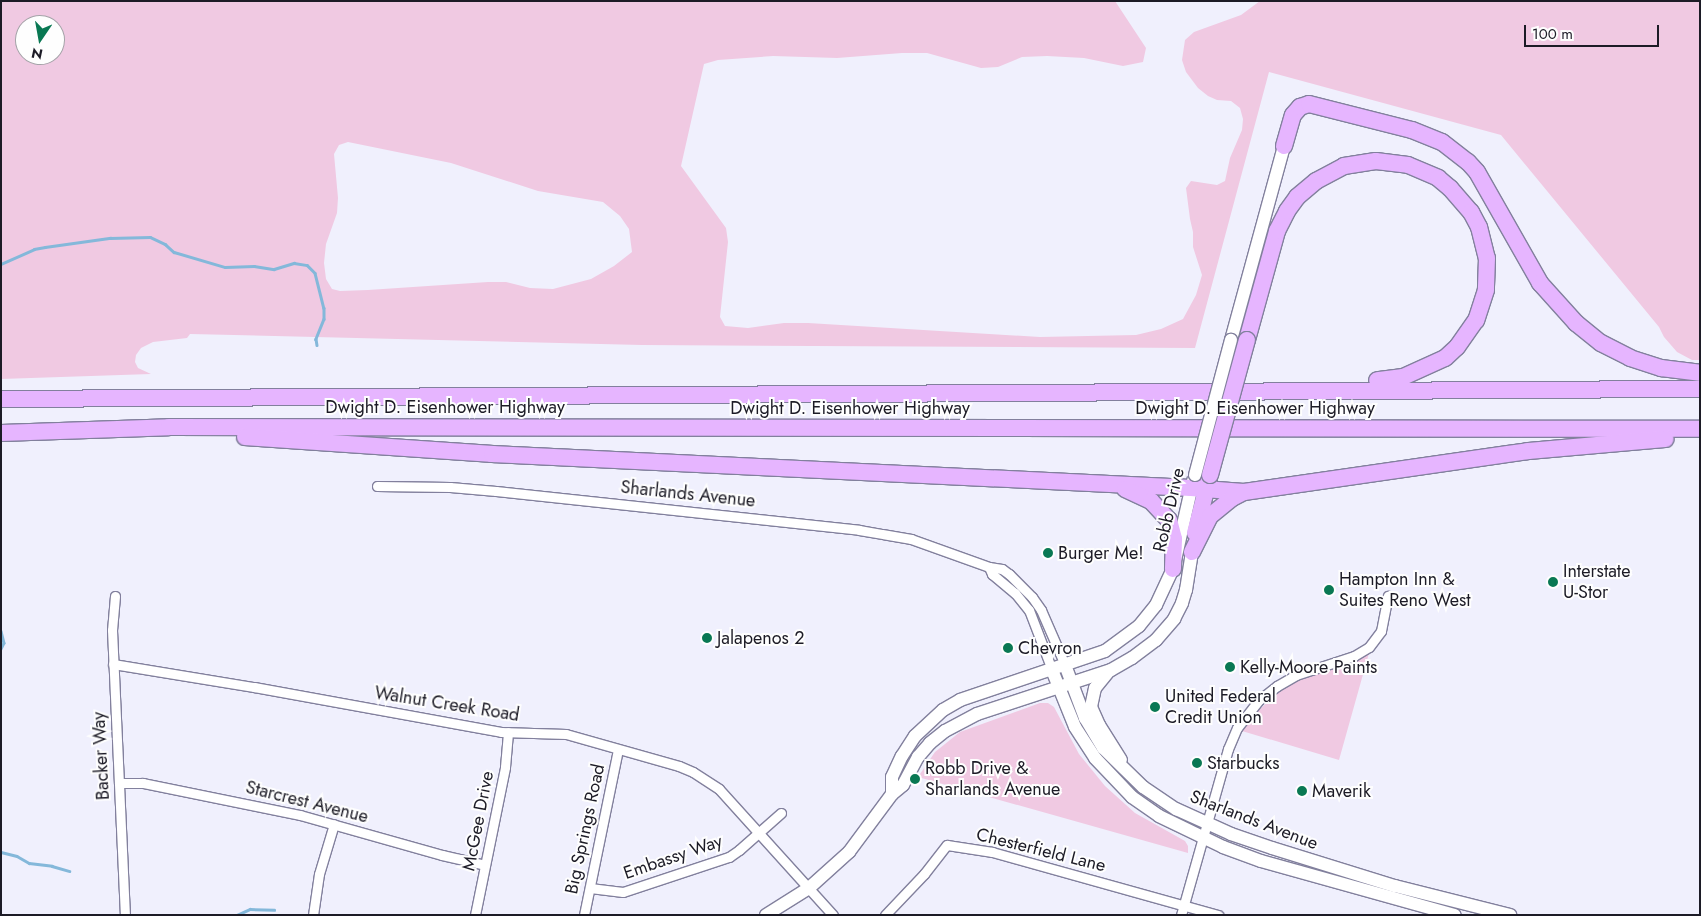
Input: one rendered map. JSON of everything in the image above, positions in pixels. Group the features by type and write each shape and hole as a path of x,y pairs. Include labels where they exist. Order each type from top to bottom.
{"highway":[{"path":"1284,146 1293,115 1300,107 1309,104 1412,130 1442,142 1468,162 1481,177 1540,283 1576,323 1601,343 1630,358 1661,368 1700,373"},
{"path":"1171,391 1198,382 1384,380 1403,377 1434,364 1457,346 1467,334 1476,320 1486,290 1487,258 1479,227 1471,212 1450,188 1438,178 1408,165 1376,161 1344,166 1330,172 1303,191 1283,218 1239,340 1201,481 1192,552"},
{"name":"Dwight D. Eisenhower Highway","path":"1,399 1700,389"},
{"path":"169,427 244,437 492,454 1096,484 1201,481 1244,492"},
{"name":"Dwight D. Eisenhower Highway","path":"1,433 169,427 1700,429"},
{"path":"1192,552 1210,516 1232,498 1244,492 1528,451 1688,438 1700,434"},
{"path":"1096,484 1143,496 1158,507 1172,529 1175,546 1173,569"}],"main road":[{"path":"1239,340 1284,146"},
{"name":"Robb Drive","path":"892,794 892,777 902,756 915,736 935,715 960,700 1105,651 1130,635 1156,606 1173,569 1201,481"},
{"name":"Robb Drive","path":"766,915 809,888 849,852 892,794 903,785 918,757 930,743 958,723 1110,670 1132,658 1156,640 1174,618 1186,590 1192,552"},
{"name":"Sharlands Avenue","path":"1065,665 1085,718 1098,741 1132,777 1165,802 1208,824 1272,848 1348,872 1510,915"},
{"name":"Sharlands Avenue","path":"1052,670 1075,726 1085,743 1118,785 1159,816 1204,838 1278,866 1455,915"},
{"path":"1110,670 1095,688 1091,706 1098,726 1132,777"}],"street":[{"name":"Sharlands Avenue","path":"377,486 450,487 496,491 860,530 924,543 989,567 1002,569 1009,574 1032,596 1048,623 1065,665"},
{"name":"Sharlands Avenue","path":"989,567 992,574 1015,593 1029,610 1052,670"},
{"name":"Backer Way","path":"115,596 112,630 113,664 125,915"},
{"path":"1181,915 1232,738 1250,710 1267,693 1288,679 1354,656 1370,647 1381,631 1388,596"},
{"name":"Walnut Creek Road","path":"113,664 508,732 554,732 679,766 707,780 730,800 833,915"},
{"name":"McGee Drive","path":"475,915 505,768 508,732"},
{"name":"Big Springs Road","path":"584,915 618,749"},
{"name":"Starcrest Avenue","path":"118,783 143,783 300,815 442,855 485,865"},
{"name":"Embassy Way","path":"590,888 623,892 729,856 781,813"},
{"path":"314,915 317,883 334,824"},
{"name":"Chesterfield Lane","path":"885,915 924,874 947,845 992,852 1218,915"}],"shaded area":[{"path":"1,1 1115,1 1146,48 1143,62 1123,66 1084,58 1047,56 1022,57 998,67 981,68 927,53 902,53 837,58 773,56 718,60 704,64 681,166 726,228 728,242 720,317 725,326 748,328 784,323 808,323 1040,337 1136,335 1161,329 1183,319 1196,295 1202,275 1193,247 1193,232 1186,188 1191,181 1217,185 1225,181 1230,158 1242,130 1243,119 1240,108 1231,101 1217,100 1208,96 1198,88 1186,72 1182,60 1185,40 1194,32 1241,15 1260,1 1700,1 1700,360 1692,360 1677,352 1664,337 1659,327 1501,135 1269,72 1195,348 642,345 190,334 187,338 153,342 141,348 136,355 135,362 138,368 151,374 1,379","holes":["348,142 451,163 538,191 603,202 620,216 629,229 632,252 614,266 591,279 553,289 530,288 506,282 368,290 340,291 332,289 326,279 324,263 326,244 337,213 338,198 334,154 339,145"]},
{"path":"1369,653 1339,760 1242,731 1253,716 1278,692 1297,681 1347,664"},
{"path":"1040,703 1048,703 1054,707 1079,754 1105,786 1135,813 1185,841 1188,846 1188,853 918,777 935,752 960,732"}],"waterway":[{"path":"1,264 34,249 45,247 110,238 150,237 165,244 174,252 225,267 254,266 274,269 294,263 307,265 315,273 324,308 324,319 316,339 317,345"},
{"path":"1,631 4,643 1,649"},
{"path":"1,852 17,856 29,863 52,866 69,871"},
{"path":"237,915 250,909 274,910"}],"place":[{"name":"Burger Me!","path":"1048,553"},
{"name":"Interstate U-Stor","path":"1553,582"},
{"name":"Hampton Inn & Suites Reno West","path":"1329,590"},
{"name":"Jalapenos 2","path":"707,638"},
{"name":"Chevron","path":"1008,648"},
{"name":"Kelly-Moore Paints","path":"1230,667"},
{"name":"United Federal Credit Union","path":"1155,707"},
{"name":"Starbucks","path":"1197,763"},
{"name":"Robb Drive & Sharlands Avenue","path":"915,779"},
{"name":"Maverik","path":"1302,791"}]}
